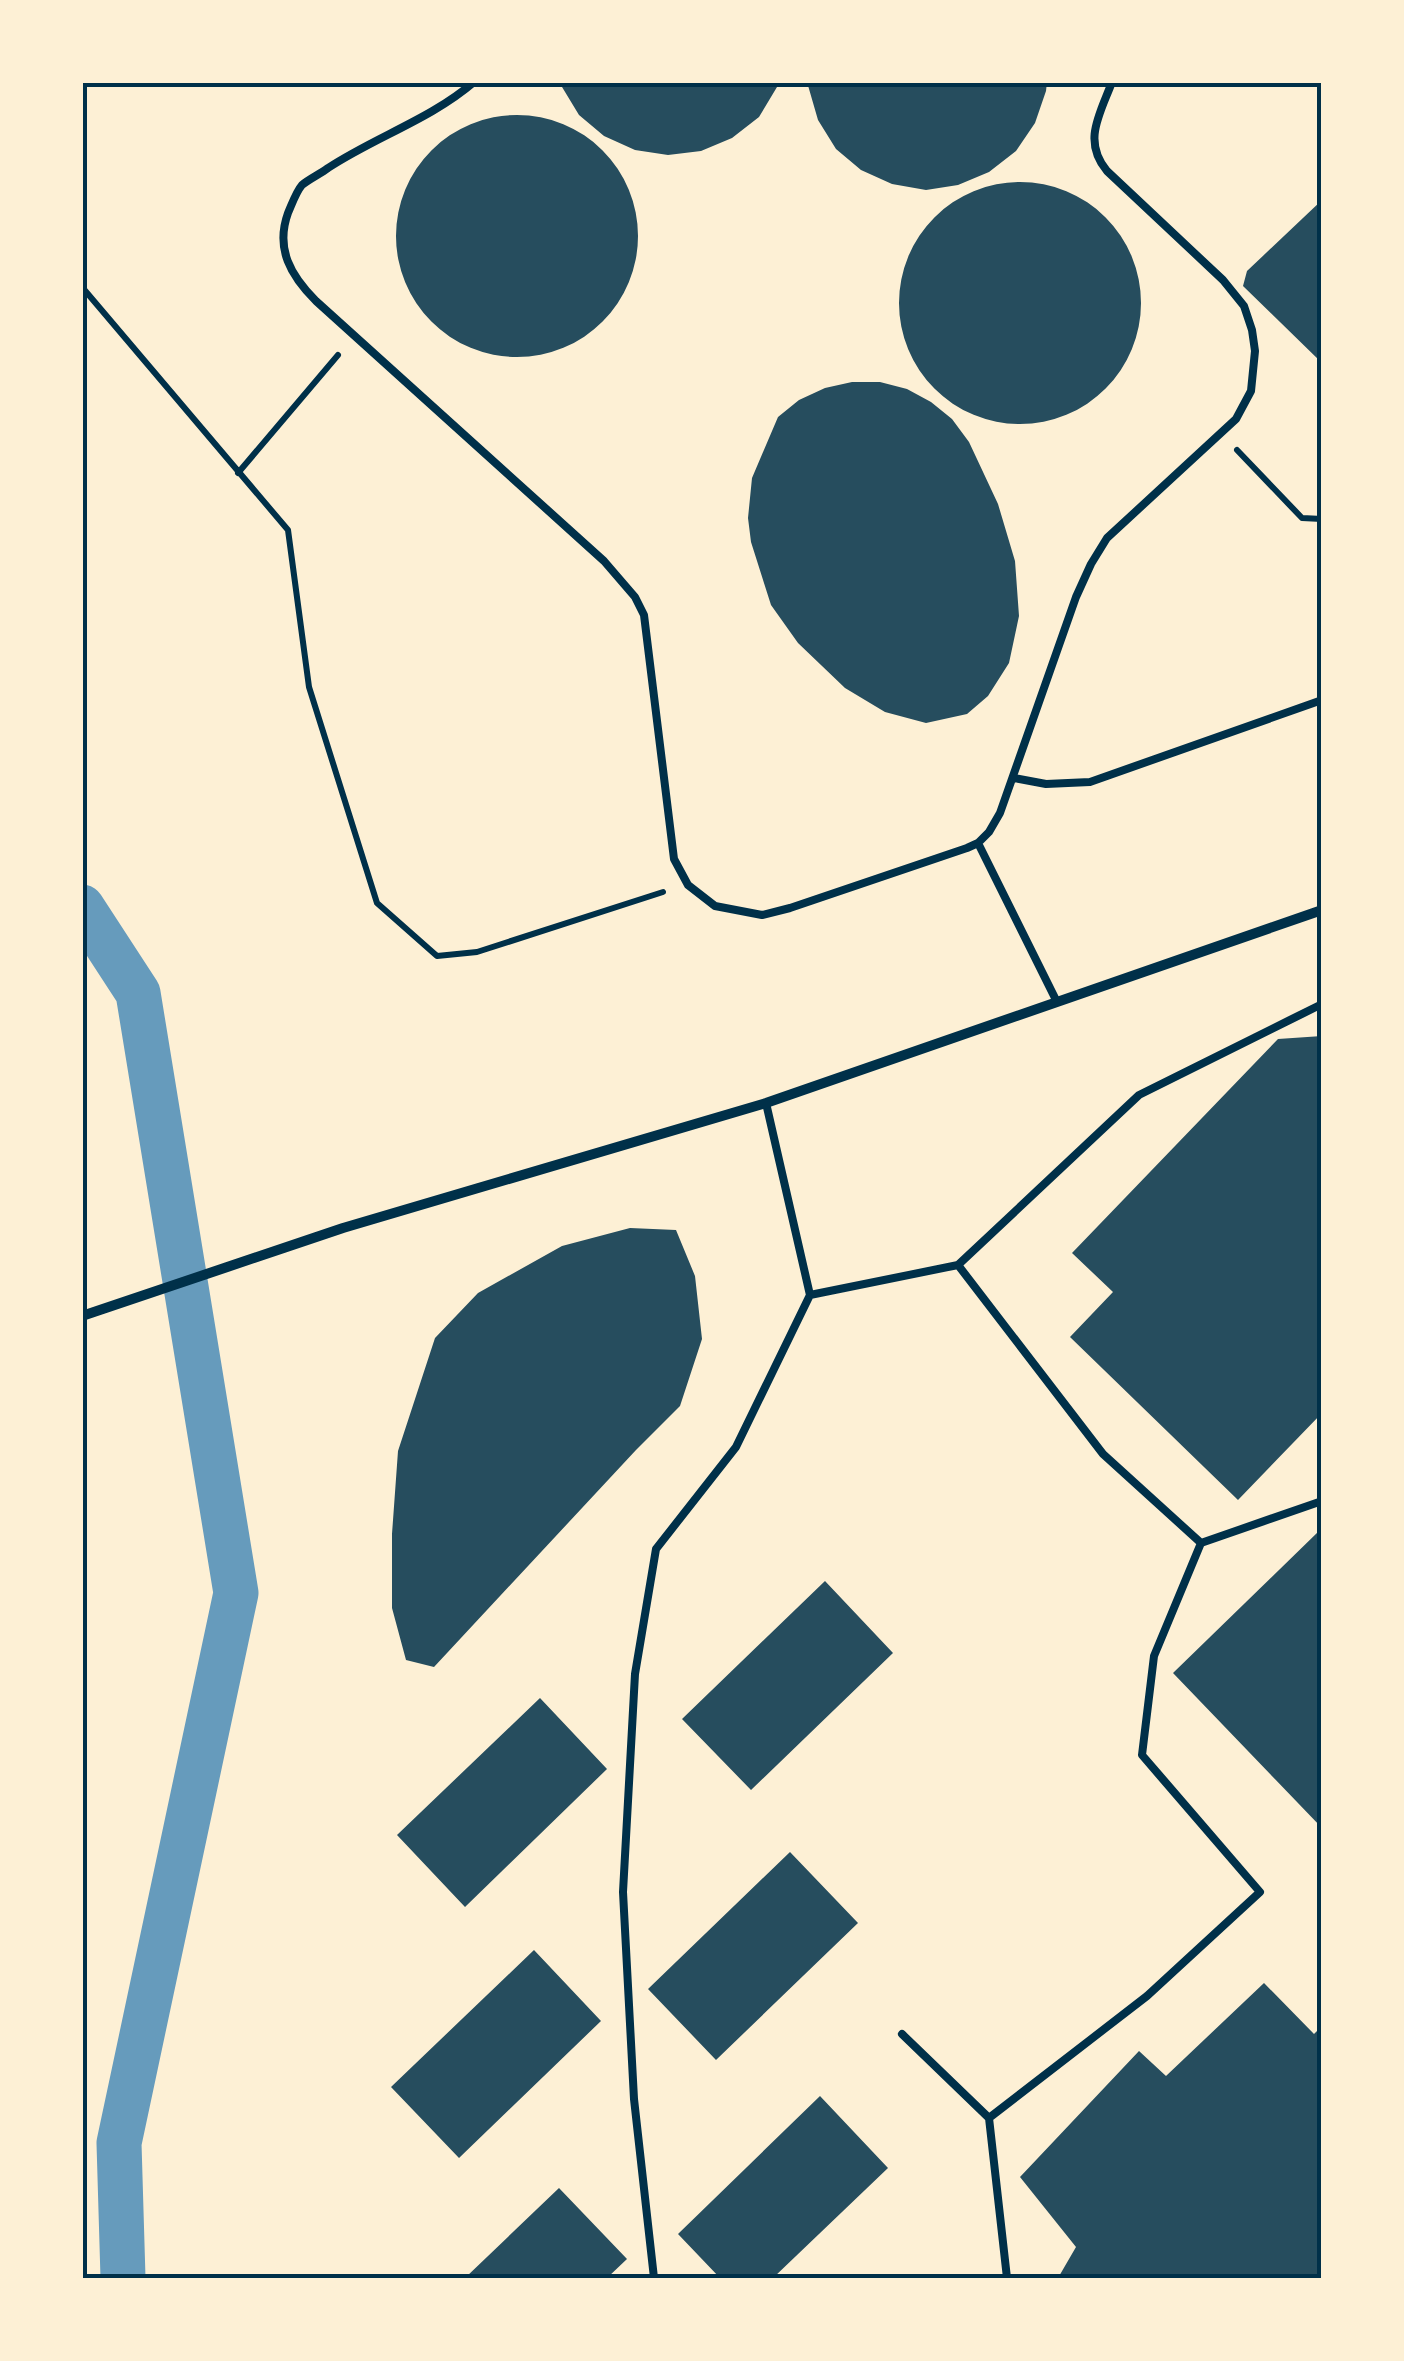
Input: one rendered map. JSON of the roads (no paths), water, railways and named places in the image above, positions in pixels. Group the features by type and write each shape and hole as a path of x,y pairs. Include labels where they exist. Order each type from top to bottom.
{"street":[{"path":"82,1316 343,1228 766,1102 1322,910"}],"lane":[{"path":"474,82 446,103 341,160 302,186 282,229 284,251 302,286 604,561 635,597 644,614 674,859 688,885 715,906 762,915 978,843 989,832 1014,778 1091,564 1108,538 1236,418 1250,392 1256,351 1244,306 1102,165 1094,149 1095,126 1112,82"},
{"path":"1014,778 1046,784 1090,782 1322,700"},
{"path":"978,843 1057,1002"},
{"path":"810,1294 958,1265 1139,1095 1322,1004"},
{"path":"654,2278 634,2098 623,1892 635,1674 656,1549 736,1447 810,1294 766,1102"},
{"path":"958,1265 1103,1454 1201,1543"},
{"path":"989,2118 1147,1996 1260,1892 1142,1755 1154,1656 1201,1543 1322,1501"},
{"path":"902,2034 989,2118 1007,2278"}],"waterway":[{"path":"82,907 138,993 236,1593 119,2143 123,2278"}]}
